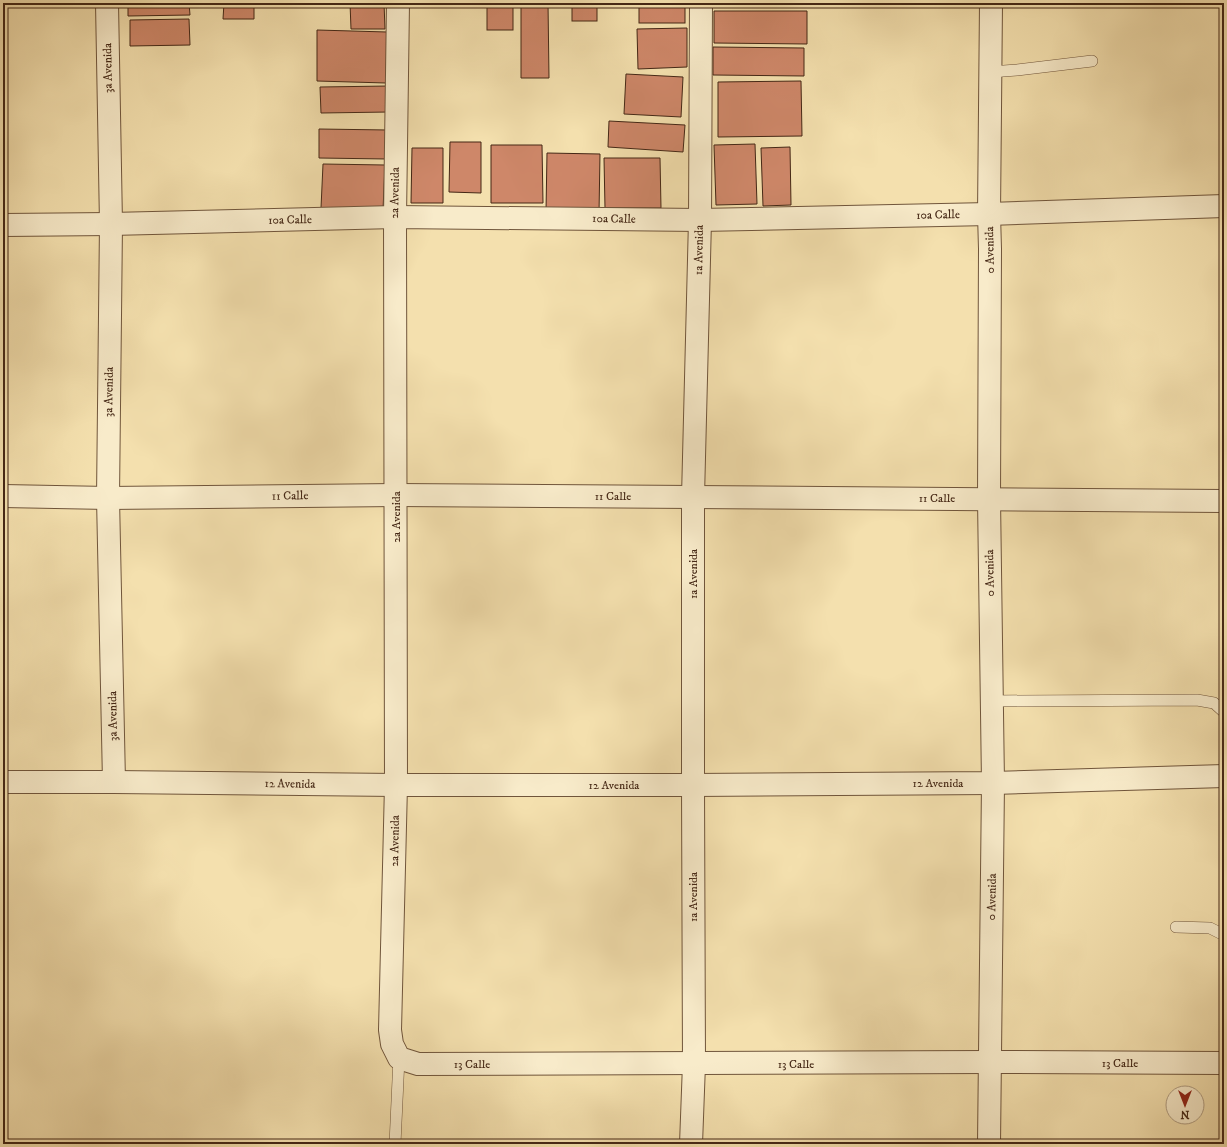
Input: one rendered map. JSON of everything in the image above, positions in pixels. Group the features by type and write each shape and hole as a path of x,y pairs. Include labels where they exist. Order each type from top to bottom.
{"street":[{"name":"3a Avenida","path":"107,3 111,224 108,498 114,782"},
{"name":"2a Avenida","path":"398,3 395,217 396,785 390,1030 392,1044 399,1058"},
{"name":"1a Avenida","path":"691,1144 694,1064 693,497 700,220 701,3"},
{"name":"0 Avenida","path":"989,1144 993,783 989,499 991,3"},
{"name":"10a Calle","path":"3,225 111,224 395,217 700,220 989,214 1224,206"},
{"name":"11 Calle","path":"3,496 108,498 396,495 1224,501"},
{"name":"12 Avenida","path":"3,782 396,785 693,785 993,783 1224,776"},
{"name":"13 Calle","path":"399,1058 418,1064 990,1062 1224,1063"}],"lane":[{"path":"990,72 1092,61"},
{"path":"992,701 1197,700 1214,703 1224,712"},
{"path":"1176,927 1210,928 1224,935"},
{"path":"394,1144 399,1058"}],"building":[{"path":"128,3 189,3 190,15 128,16"},
{"path":"224,3 254,3 254,19 223,19"},
{"path":"350,3 384,3 385,29 351,29"},
{"path":"487,3 513,3 513,30 487,30"},
{"path":"521,3 548,3 549,78 521,78"},
{"path":"572,3 597,3 597,21 572,21"},
{"path":"608,3 637,3 637,5 608,6"},
{"path":"639,3 685,3 685,23 639,23"},
{"path":"757,3 790,3 790,6 757,6"},
{"path":"714,11 807,11 807,44 714,43"},
{"path":"189,19 190,45 130,46 130,20"},
{"path":"687,28 687,67 638,69 637,29"},
{"path":"317,30 387,32 386,83 317,81"},
{"path":"713,47 804,48 804,76 713,75"},
{"path":"626,74 683,77 681,117 624,114"},
{"path":"801,81 802,136 718,137 718,82"},
{"path":"388,86 389,112 321,113 320,87"},
{"path":"609,121 685,125 683,152 608,147"},
{"path":"319,129 388,130 387,159 319,158"},
{"path":"450,142 481,142 481,193 449,192"},
{"path":"755,144 757,204 716,205 714,145"},
{"path":"491,145 542,145 543,203 491,203"},
{"path":"790,147 791,205 763,206 761,148"},
{"path":"412,148 443,148 443,203 411,203"},
{"path":"547,153 600,154 599,213 546,211"},
{"path":"604,158 660,158 661,208 605,208"},
{"path":"323,164 385,165 383,210 321,208"}]}
